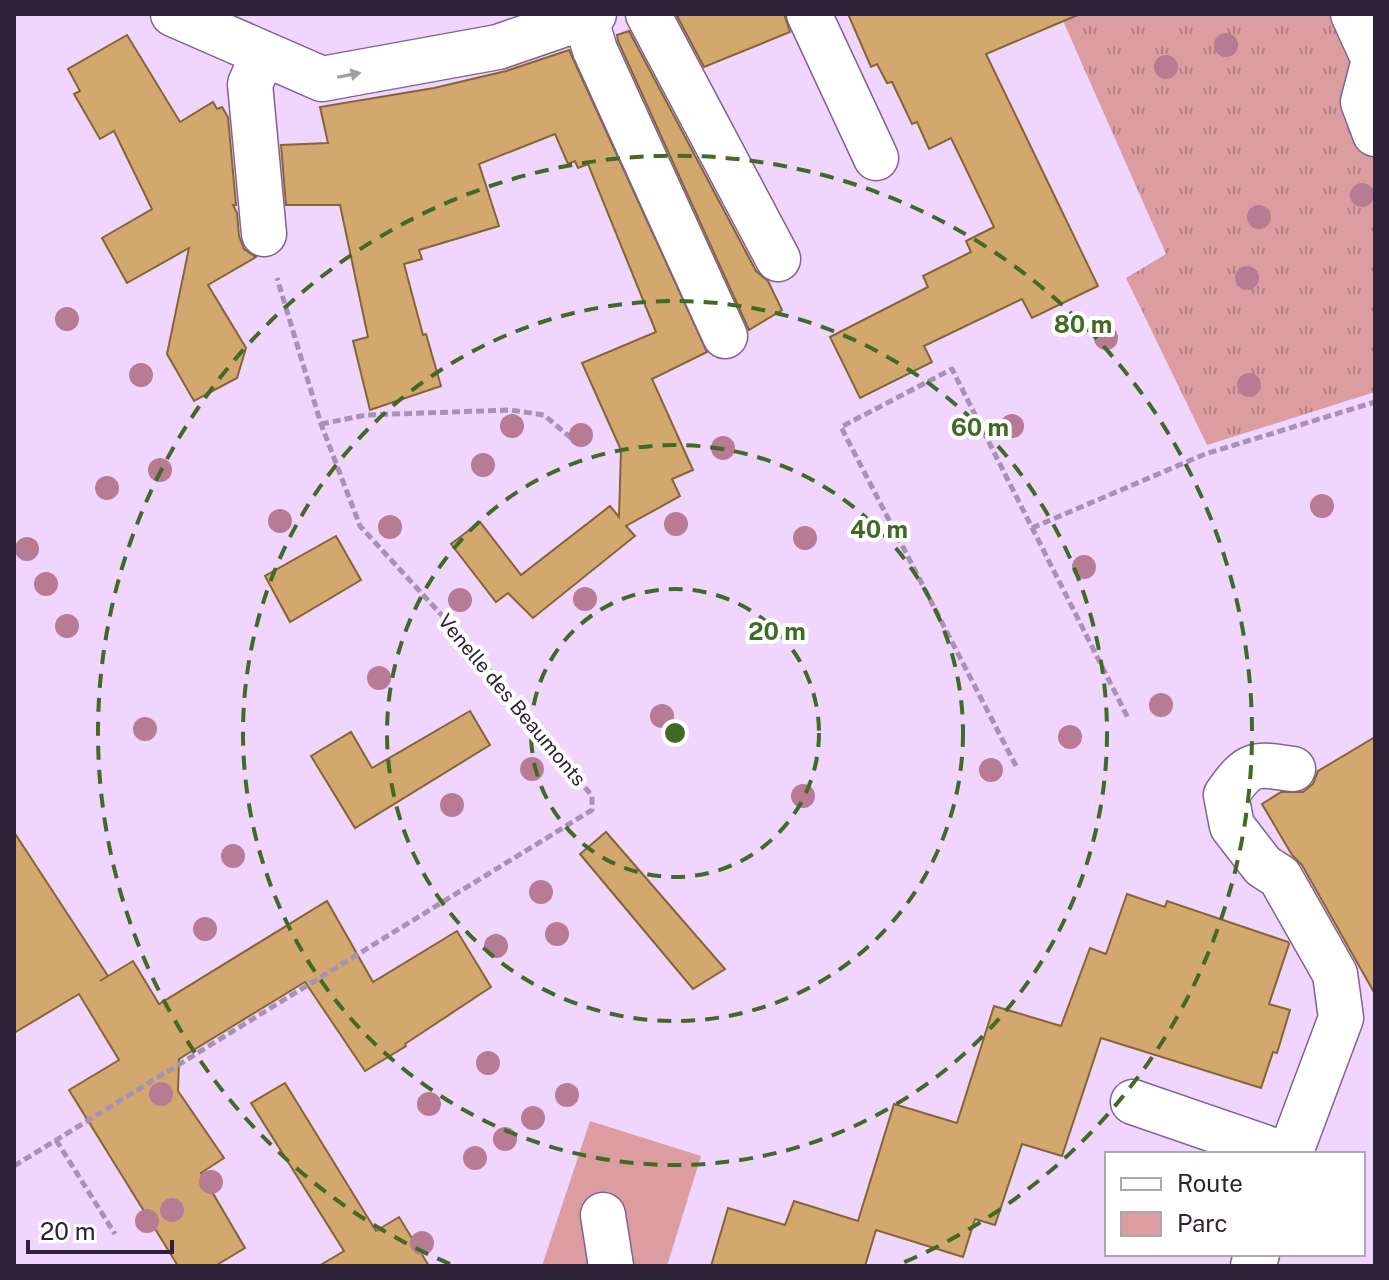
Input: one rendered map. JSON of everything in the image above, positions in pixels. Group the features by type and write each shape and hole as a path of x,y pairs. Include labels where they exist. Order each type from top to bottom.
{"street":[{"path":"173,14 322,79 498,47 590,16 595,50 725,336"},
{"path":"648,14 778,259"},
{"path":"809,14 876,158"},
{"path":"1353,14 1374,60 1363,102 1375,134"},
{"path":"263,55 250,84 264,234"},
{"path":"1288,1152 1341,1018 1335,974 1280,877 1263,866 1232,826 1226,795 1242,772 1262,764 1293,769"},
{"path":"1133,1102 1281,1152"},
{"path":"603,1215 611,1266"}],"path":[{"name":"Venelle des Beaumonts","path":"14,1166 592,810 592,796 470,646 360,526 321,424 264,234"},
{"path":"1016,766 841,427 952,369 1129,720"},
{"path":"1032,528 1205,454 1375,402"},
{"path":"321,424 366,415 511,410 544,415 577,443"},
{"path":"56,1140 115,1234"}],"green space":[{"path":"1060,14 1343,14 1366,68 1361,130 1375,158 1375,392 1207,445 1126,278 1166,254"},
{"path":"590,1121 701,1156 667,1266 542,1266"}],"building":[{"path":"784,14 790,32 704,67 677,16"},
{"path":"848,14 1080,14 986,54 1098,286 1032,318 1022,299 924,346 932,362 860,398 830,337 928,287 923,276 971,252 966,241 994,227 951,138 929,149 917,122 912,124 892,82 887,83 877,64 871,67"},
{"path":"629,31 756,271 768,281 782,310 749,330 618,41 617,35"},
{"path":"127,35 180,122 213,102 217,109 222,107 228,117 236,205 233,205 237,213 239,236 244,249 256,257 208,285 246,348 237,378 194,401 167,354 189,248 127,283 102,238 152,209 114,131 100,139 74,94 80,91 68,69"},
{"path":"569,50 707,352 652,379 693,470 672,479 680,496 626,526 635,536 533,618 508,593 496,602 451,544 480,522 521,575 610,506 619,517 621,450 582,363 656,332 588,164 578,168 575,161 568,164 555,134 479,164 499,226 419,250 422,259 404,264 423,335 426,334 441,386 370,410 353,341 368,337 340,205 286,205 281,145 328,143 320,107 434,88 506,71"},
{"path":"336,536 361,580 290,622 265,576"},
{"path":"470,711 490,745 355,828 311,756 351,732 372,768"},
{"path":"1375,737 1375,994 1302,865 1292,855 1262,804 1281,792 1303,792 1313,784 1318,771"},
{"path":"14,832 108,976 100,981 133,961 159,1004 327,901 373,982 457,931 491,987 365,1071 305,982 179,1059 178,1091 224,1158 201,1173 245,1248 215,1266 178,1266 69,1090 119,1060 79,994 14,1033"},
{"path":"606,832 725,969 693,989 580,854"},
{"path":"1127,894 1165,907 1167,901 1288,942 1269,1004 1290,1010 1277,1053 1273,1052 1261,1088 1101,1038 1062,1156 1022,1144 995,1225 975,1219 963,1257 876,1230 865,1266 711,1266 728,1208 785,1225 794,1201 858,1221 894,1104 957,1123 994,1006 1061,1026 1090,948 1106,954"},
{"path":"285,1083 376,1231 399,1217 429,1266 319,1266 344,1251 251,1103"}]}
